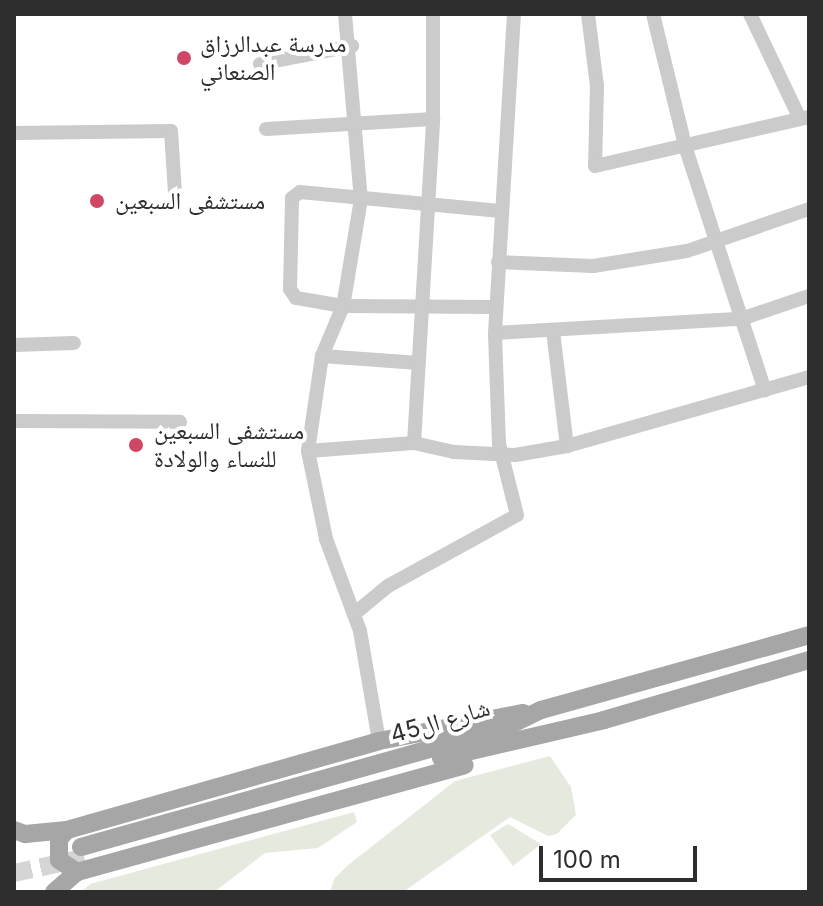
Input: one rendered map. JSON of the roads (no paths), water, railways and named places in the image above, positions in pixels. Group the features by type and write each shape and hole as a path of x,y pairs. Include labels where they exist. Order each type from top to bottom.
{"main road":[{"name":"شارع ال45","path":"81,859 502,729 541,710 809,635"},
{"path":"67,830 59,839 59,860 81,859 493,758 534,737 809,660"},
{"path":"14,830 25,834 67,830 379,741 541,710"},
{"path":"54,892 81,859"}],"street":[{"path":"345,14 352,46 361,199 343,306 322,356 308,451 323,527 354,614 379,741"},
{"path":"414,443 433,119 433,14"},
{"path":"354,614 388,586 517,515 501,455 495,333 514,14"},
{"path":"588,14 598,102 595,166 686,149 804,118 750,14"},
{"path":"653,14 686,149 765,390"},
{"path":"260,64 352,46"},
{"path":"266,129 433,119"},
{"path":"14,133 171,131 175,193"},
{"path":"495,307 343,306 291,295 292,198 300,192 500,211"},
{"path":"498,262 593,266 718,241 809,209"},
{"path":"495,333 741,319 809,296"},
{"path":"553,331 567,446"},
{"path":"14,345 74,343"},
{"path":"322,356 419,363"},
{"path":"308,451 414,443 501,455 567,446 809,377"},
{"path":"14,421 180,422"}],"tunnel":[{"path":"14,873 84,858"}],"place":[{"name":"مدرسة عبدالرزاق الصنعاني","path":"184,58"},
{"name":"مستشفى السبعين","path":"97,201"},
{"name":"مستشفى السبعين للنساء والولادة","path":"136,445"}]}
